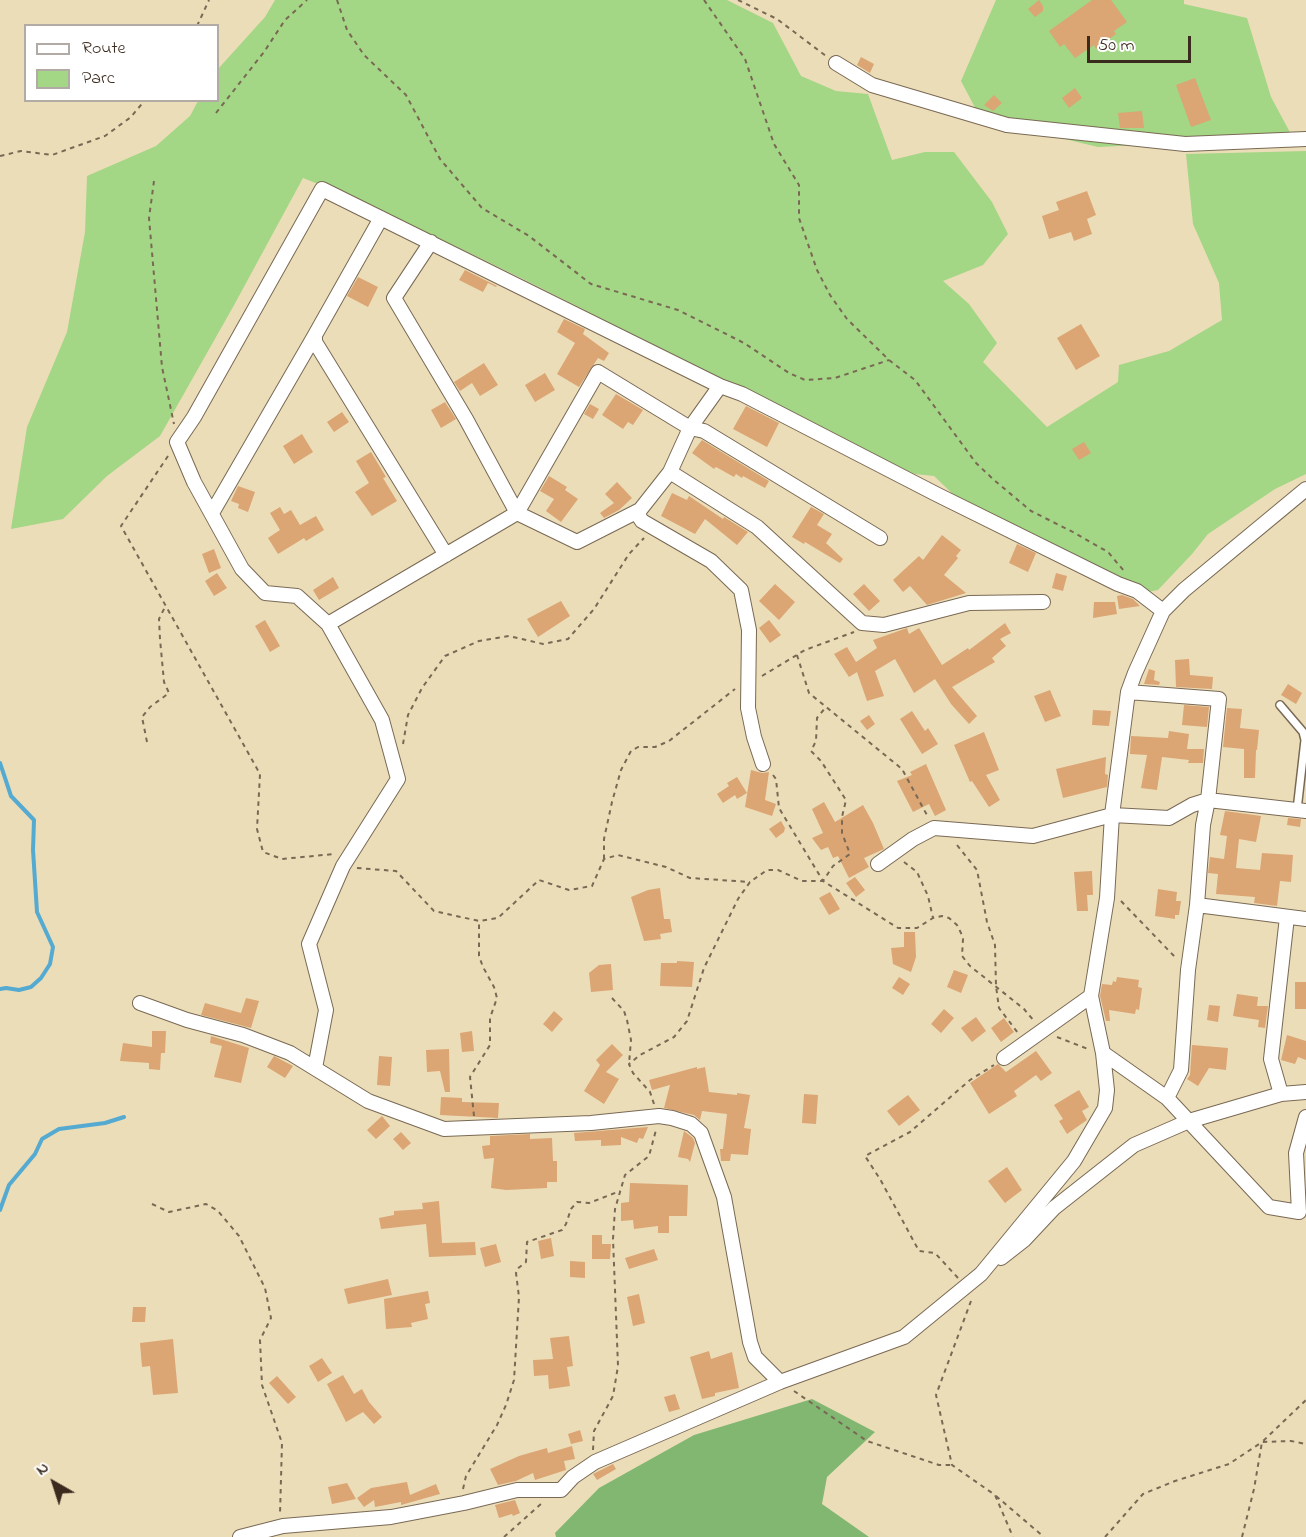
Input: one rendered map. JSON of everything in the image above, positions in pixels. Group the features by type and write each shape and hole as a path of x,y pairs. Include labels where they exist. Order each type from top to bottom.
{"street":[{"path":"836,63 872,85 1007,124 1185,144 1306,139"},
{"path":"315,1068 326,1010 309,944 344,866 398,779 382,720 328,624 297,596 265,593 242,569 194,482 177,442 194,417 322,189 720,386 742,394 955,504 1118,584 1137,591 1163,611"},
{"path":"212,513 381,218"},
{"path":"431,242 394,298 466,419 517,513 577,542 640,510"},
{"path":"315,334 315,342 446,555"},
{"path":"328,624 517,513 598,372 690,428 704,431 880,538"},
{"path":"720,386 690,428 670,472 638,515 639,518 711,561 741,590 749,630 748,708 763,764"},
{"path":"670,472 757,527 862,623 884,625 969,603 1043,602"},
{"path":"240,1537 283,1526 391,1517 517,1490 561,1490 595,1462 780,1382 904,1337 969,1291 1074,1161 1105,1108 1107,1090 1091,996 1107,886 1112,815 1128,692 1163,611 1184,590 1306,489"},
{"path":"1128,692 1219,699 1188,970 1181,1070 1167,1098"},
{"path":"878,864 913,839 934,828 1033,836 1112,815 1168,818 1192,805 1208,800 1301,811"},
{"path":"1197,905 1306,919"},
{"path":"1281,1094 1271,1059 1278,979 1287,917"},
{"path":"1004,1058 1091,996"},
{"path":"140,1003 187,1020 243,1035 290,1053 368,1101 444,1129 591,1123 659,1116 692,1125 701,1133 724,1197 750,1342 755,1357 780,1382"},
{"path":"1102,1053 1167,1098 1269,1207 1299,1212 1296,1153 1306,1117"},
{"path":"981,1274 1024,1240 1054,1208 1134,1145 1189,1121 1281,1094 1306,1092"}],"lane":[{"path":"1280,705 1304,732 1301,811"}],"path":[{"path":"198,24 209,0"},
{"path":"216,113 264,52 285,20 307,0"},
{"path":"337,0 347,30 364,55 406,94 440,159 482,208 529,236 591,284 678,310 744,343 789,373 805,380 835,378 889,360"},
{"path":"704,0 745,59 774,144 799,185 799,218 821,279 846,319 889,360 915,380 976,463 994,480 1031,511 1108,552 1130,579"},
{"path":"738,0 777,18 836,63"},
{"path":"0,156 21,151 52,155 105,136 131,117 143,102"},
{"path":"154,181 149,218 162,367 177,442 121,526 260,774 257,829 263,852 282,859 339,854 344,866 396,871 434,911 479,921 498,918 539,880 568,890 592,886 604,859 604,839 621,770 631,751 638,747 655,747 669,741 736,689 805,650 853,632 862,623"},
{"path":"403,747 408,715 422,688 445,656 479,641 509,636 543,644 568,639 594,609 628,554 655,527"},
{"path":"147,742 142,717 150,707 169,693 164,682 159,619 165,605"},
{"path":"823,881 834,866 850,854 842,833 842,817 846,800 821,761 811,751 816,741 817,718 826,707"},
{"path":"763,764 776,779 779,808 823,881 898,928 917,928 933,918 942,916 950,918 957,925 963,939 962,956 969,966 1024,1009 1042,1031 1082,1048 1102,1053"},
{"path":"891,854 917,872 928,896 933,918"},
{"path":"604,859 618,855 666,867 690,878 750,882"},
{"path":"629,1064 640,1055 674,1037 687,1021 704,968 738,899 750,882 767,870 778,870 802,880 823,881"},
{"path":"1107,886 1188,970"},
{"path":"474,1127 470,1077 490,1045 490,1018 497,998 479,956 479,921"},
{"path":"595,1462 592,1447 594,1431 613,1396 618,1366 613,1239 615,1209 626,1175 649,1156 659,1116 650,1092 629,1064 631,1040 627,1020 624,1011 612,998"},
{"path":"952,1465 936,1395 969,1291 935,1253 919,1251 865,1155 910,1132 970,1080 1004,1058"},
{"path":"464,1503 463,1488 466,1476 497,1425 514,1380 519,1298 516,1273 525,1262 527,1242 562,1230 571,1209 577,1202 589,1203 620,1191"},
{"path":"152,1204 169,1212 206,1204 218,1211 239,1236 265,1288 271,1318 260,1340 262,1385 282,1443 279,1511 283,1526"},
{"path":"780,1382 867,1441 939,1465 952,1465 995,1495 1044,1537"},
{"path":"1105,1537 1143,1494 1229,1464 1262,1442 1306,1400"},
{"path":"1262,1442 1306,1443"},
{"path":"1242,1537 1254,1489 1262,1442"},
{"path":"995,1495 1013,1537"},
{"path":"504,1537 542,1503"}],"green space":[{"path":"275,0 727,0 773,23 801,76 836,91 868,94 892,160 925,152 954,152 992,202 1008,234 983,265 943,281 969,304 997,343 983,362 1047,427 1118,382 1119,365 1169,351 1222,320 1219,283 1193,224 1186,154 1306,151 1306,474 1275,489 1208,534 1158,590 1143,593 956,497 934,476 915,474 364,202 303,178 160,436 107,476 63,519 11,529 27,427 67,332 85,232 87,176 156,146 190,116 197,102 219,102 219,68 265,17"},
{"path":"996,0 1184,0 1184,4 1247,18 1271,97 1293,138 1098,147 981,119 961,81"},
{"path":"812,1399 875,1432 827,1477 822,1504 869,1537 556,1537 555,1533 599,1488 694,1435"}],"building":[{"path":"1039,0 1043,11 1035,17 1028,9"},
{"path":"1092,0 1111,0 1127,22 1114,31 1116,34 1096,49 1094,45 1075,58 1064,44 1060,47 1049,31"},
{"path":"861,57 874,64 870,73 857,65"},
{"path":"1195,78 1211,120 1191,127 1176,85"},
{"path":"1075,88 1082,98 1069,108 1062,98"},
{"path":"994,95 1002,103 993,111 984,105"},
{"path":"1142,111 1144,128 1120,128 1118,113"},
{"path":"1087,191 1096,215 1087,219 1092,234 1074,241 1071,232 1049,239 1042,216 1059,210 1056,202"},
{"path":"465,270 497,286 488,283 483,292 459,280"},
{"path":"358,277 378,287 368,307 347,296"},
{"path":"564,319 585,329 583,334 609,353 604,361 598,358 579,387 557,374 575,343 557,332"},
{"path":"1081,324 1100,356 1076,370 1057,338"},
{"path":"484,363 498,385 480,396 472,383 460,391 454,382"},
{"path":"545,373 555,390 535,402 525,385"},
{"path":"616,394 643,410 633,425 628,422 623,429 602,415"},
{"path":"445,402 456,419 441,428 431,410"},
{"path":"590,404 599,409 593,419 584,414"},
{"path":"746,406 779,423 767,447 733,429"},
{"path":"342,412 349,422 334,432 327,422"},
{"path":"302,434 313,452 294,464 283,446"},
{"path":"702,440 769,481 765,488 743,476 742,478 736,474 734,477 716,467 714,469 692,453"},
{"path":"1084,442 1091,453 1079,460 1072,449"},
{"path":"371,452 397,501 372,516 355,492 369,483 356,461"},
{"path":"549,476 567,487 565,490 578,499 561,522 546,511 554,499 540,491"},
{"path":"617,482 632,498 619,510 604,518 600,513 614,503 605,494"},
{"path":"238,486 255,492 248,512 238,508 239,504 231,501"},
{"path":"672,493 687,500 689,496 723,519 724,517 748,532 737,545 705,519 695,534 661,516"},
{"path":"280,507 284,514 291,510 300,525 316,516 324,530 306,541 304,538 278,554 268,538 280,530 270,513"},
{"path":"811,507 824,514 817,525 832,534 826,543 843,559 840,563 792,537"},
{"path":"942,535 961,550 956,556 958,558 944,575 966,593 927,605 910,586 903,592 893,580 919,556 923,560"},
{"path":"1017,544 1036,553 1028,572 1009,563"},
{"path":"214,549 221,568 209,573 202,554"},
{"path":"217,573 227,588 214,596 205,581"},
{"path":"1056,573 1067,576 1063,591 1052,588"},
{"path":"333,577 339,588 319,600 313,590"},
{"path":"775,584 795,602 779,620 759,601"},
{"path":"864,584 880,601 869,611 853,594"},
{"path":"1122,595 1133,599 1140,606 1119,609 1117,596"},
{"path":"561,601 570,616 538,637 527,619"},
{"path":"1094,602 1115,602 1117,614 1093,618"},
{"path":"265,620 280,646 270,652 255,626"},
{"path":"769,620 781,635 770,643 759,628"},
{"path":"1005,623 1011,633 1000,639 1006,646 992,658 995,662 952,687 977,716 969,724 951,704 935,679 914,693 895,659 875,671 884,696 867,701 857,672 849,677 834,654 847,647 856,662 877,648 873,640 907,628 909,634 919,628 942,665 968,648 969,650"},
{"path":"1189,659 1190,675 1213,677 1212,689 1176,687 1175,660"},
{"path":"1149,669 1155,671 1154,680 1160,682 1159,685 1144,684"},
{"path":"1288,684 1302,693 1296,704 1281,695"},
{"path":"1050,690 1061,716 1045,722 1034,696"},
{"path":"1184,705 1209,707 1207,727 1182,725"},
{"path":"1227,708 1242,709 1240,728 1259,730 1255,778 1244,778 1244,749 1223,747"},
{"path":"1093,710 1111,711 1109,726 1092,725"},
{"path":"912,711 925,731 928,728 938,744 922,754 900,719"},
{"path":"869,715 875,724 867,730 860,721"},
{"path":"1169,731 1189,734 1187,749 1204,749 1203,763 1188,763 1189,760 1162,757 1157,790 1141,788 1147,755 1130,754 1131,736 1168,738"},
{"path":"984,732 999,770 986,775 1000,800 989,807 972,781 970,782 954,745"},
{"path":"1106,757 1107,787 1063,798 1056,769"},
{"path":"926,764 946,810 935,816 929,804 913,812 897,781 912,775 910,772"},
{"path":"751,770 769,772 765,800 776,804 772,816 745,807"},
{"path":"737,777 747,793 737,799 735,795 723,803 717,794 729,786 727,783"},
{"path":"824,802 835,822 863,805 884,849 864,858 869,867 849,878 838,856 833,858 828,847 821,850 812,838 823,833 812,809"},
{"path":"1225,811 1261,816 1256,842 1239,839 1236,868 1260,870 1262,853 1293,855 1291,882 1280,881 1277,906 1254,903 1255,897 1216,894 1218,874 1208,873 1210,857 1224,859 1227,836 1220,835"},
{"path":"1288,818 1301,819 1300,827 1287,825"},
{"path":"781,821 785,828 784,832 776,838 769,829"},
{"path":"1092,871 1093,895 1087,895 1088,911 1077,911 1074,872"},
{"path":"855,877 865,890 856,897 846,883"},
{"path":"660,888 664,919 670,919 672,932 660,934 661,939 644,941 631,897"},
{"path":"1158,889 1177,892 1176,901 1181,901 1179,915 1175,915 1175,919 1155,916"},
{"path":"830,892 840,909 829,915 819,898"},
{"path":"904,932 915,932 916,957 911,972 893,964 891,948 904,947"},
{"path":"677,961 694,962 692,987 660,986 661,963 677,963"},
{"path":"611,964 613,990 591,992 589,973 599,965"},
{"path":"954,970 968,975 961,993 947,987"},
{"path":"899,977 910,984 903,995 892,988"},
{"path":"1117,977 1139,980 1138,987 1142,988 1139,1010 1136,1009 1135,1014 1109,1010 1110,1021 1106,1021 1100,996 1102,984 1112,985 1113,981 1116,982"},
{"path":"1295,982 1306,982 1306,1009 1295,1009"},
{"path":"1237,994 1258,997 1257,1006 1268,1006 1265,1028 1258,1027 1259,1020 1233,1016"},
{"path":"246,998 259,1001 251,1028 201,1015 205,1003 241,1013"},
{"path":"1209,1005 1220,1006 1218,1022 1207,1020"},
{"path":"944,1009 954,1018 941,1033 931,1024"},
{"path":"554,1011 563,1019 552,1032 543,1024"},
{"path":"976,1017 986,1031 972,1042 961,1028"},
{"path":"1004,1018 1014,1032 1001,1042 991,1028"},
{"path":"152,1031 166,1031 165,1053 161,1053 160,1070 149,1069 149,1063 120,1061 123,1043 152,1047"},
{"path":"472,1031 474,1051 462,1052 460,1033"},
{"path":"1287,1035 1306,1041 1306,1060 1298,1057 1295,1064 1281,1060"},
{"path":"211,1036 249,1048 241,1083 214,1077 222,1046 210,1043"},
{"path":"612,1044 623,1055 606,1072 619,1079 604,1104 584,1091 600,1065 596,1060"},
{"path":"1192,1045 1228,1048 1226,1070 1209,1068 1198,1086 1187,1079 1190,1075"},
{"path":"449,1049 450,1092 445,1092 440,1071 427,1072 426,1050"},
{"path":"1036,1051 1052,1073 1041,1081 1036,1075 1014,1091 1017,1096 989,1114 970,1083 998,1064 1006,1072"},
{"path":"274,1056 293,1066 285,1078 267,1067"},
{"path":"379,1056 392,1057 390,1086 377,1085"},
{"path":"697,1067 697,1069 705,1067 709,1092 750,1095 744,1128 751,1129 748,1155 731,1154 730,1161 721,1161 720,1149 723,1149 727,1114 702,1111 700,1120 694,1115 664,1108 670,1085 652,1090 649,1080"},
{"path":"1079,1090 1089,1107 1082,1111 1087,1120 1067,1134 1059,1121 1063,1119 1054,1105"},
{"path":"804,1094 818,1095 816,1124 802,1123"},
{"path":"908,1095 920,1110 899,1126 887,1111"},
{"path":"441,1097 462,1098 462,1102 499,1103 498,1118 440,1115"},
{"path":"382,1116 390,1126 376,1139 367,1130"},
{"path":"648,1127 643,1139 639,1138 637,1143 621,1137 621,1145 601,1146 601,1140 575,1141 574,1133"},
{"path":"684,1131 693,1138 695,1143 690,1162 688,1159 678,1157"},
{"path":"401,1132 411,1143 403,1150 393,1139"},
{"path":"530,1134 530,1139 552,1138 553,1161 557,1161 557,1182 547,1182 547,1188 506,1190 491,1188 494,1158 484,1159 482,1146 490,1145 490,1136"},
{"path":"1007,1167 1022,1190 1005,1203 988,1181"},
{"path":"630,1183 688,1185 687,1216 669,1216 669,1233 658,1233 658,1226 634,1229 633,1220 621,1221 621,1203 629,1202"},
{"path":"439,1201 442,1243 475,1242 476,1255 429,1257 426,1224 381,1229 379,1218 394,1215 394,1211 423,1209 422,1203"},
{"path":"592,1235 602,1235 602,1244 611,1244 610,1259 592,1259"},
{"path":"551,1238 554,1256 541,1259 538,1241"},
{"path":"496,1244 501,1262 485,1267 480,1248"},
{"path":"654,1249 658,1260 629,1269 625,1258"},
{"path":"570,1261 585,1262 585,1278 570,1277"},
{"path":"388,1279 392,1295 348,1304 344,1289"},
{"path":"428,1291 430,1303 425,1304 428,1319 411,1323 412,1327 386,1329 384,1299"},
{"path":"639,1294 645,1323 633,1326 627,1297"},
{"path":"133,1307 146,1307 145,1322 132,1322"},
{"path":"569,1336 573,1366 567,1367 570,1386 549,1389 548,1375 534,1376 533,1360 553,1359 550,1338"},
{"path":"173,1339 178,1393 153,1395 150,1366 142,1367 140,1343"},
{"path":"709,1351 711,1359 732,1352 739,1388 715,1393 715,1396 702,1399 690,1357"},
{"path":"322,1358 332,1373 318,1382 309,1366"},
{"path":"343,1375 354,1394 362,1389 369,1402 382,1417 374,1424 363,1412 346,1422 327,1384"},
{"path":"277,1376 296,1397 288,1404 269,1383"},
{"path":"675,1394 680,1409 669,1412 664,1397"},
{"path":"580,1430 583,1441 571,1444 568,1434"},
{"path":"572,1446 575,1459 564,1461 566,1470 535,1480 533,1473 516,1481 498,1485 490,1469 519,1456 547,1448 548,1453"},
{"path":"613,1464 616,1469 597,1480 593,1474"},
{"path":"407,1482 410,1495 436,1484 440,1494 401,1505 401,1502 375,1507 374,1500 364,1507 357,1498 371,1488"},
{"path":"347,1483 356,1499 332,1504 328,1487"},
{"path":"515,1500 520,1513 499,1518 495,1505"}],"waterway":[{"path":"0,763 11,796 34,820 33,850 37,912 53,947 50,964 41,978 31,987 19,990 0,989"},
{"path":"0,1210 9,1185 35,1154 42,1139 59,1129 105,1123 124,1117"}]}
